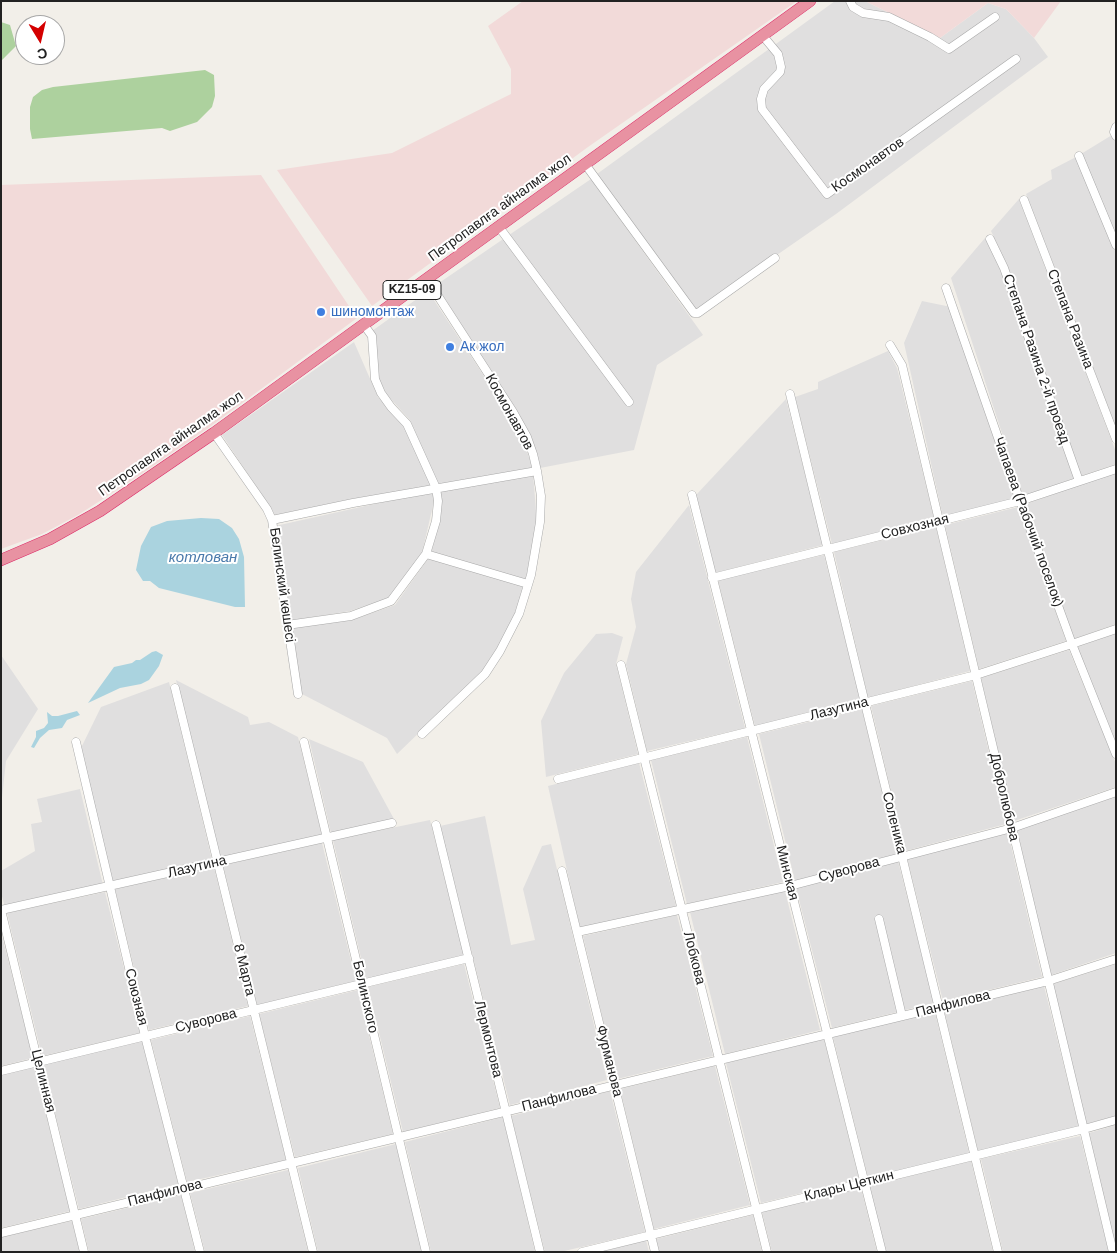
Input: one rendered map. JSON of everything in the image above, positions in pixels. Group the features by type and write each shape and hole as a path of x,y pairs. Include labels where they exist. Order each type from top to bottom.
{"highway":[{"name":"Петропавлға айналма жол","path":"1,560 50,540 100,511 214,433 810,1"}],"street":[{"path":"850,1 853,7 863,12 889,17 930,37 949,49 995,17"},
{"name":"Космонавтов","path":"763,36 778,54 781,67 780,72 764,89 761,99 762,109 827,194 1016,59"},
{"path":"1079,156 1116,245"},
{"path":"586,164 694,313 698,313 775,258"},
{"name":"Степана Разина","path":"1024,200 1116,439"},
{"path":"499,227 629,402"},
{"name":"Степана Разина 2-й проезд","path":"990,239 1004,268 1079,481"},
{"name":"Космонавтов","path":"422,734 485,674 500,651 519,614 528,584 540,522 541,496 533,454 527,437 513,412 427,279"},
{"name":"Чапаева (Рабочий поселок)","path":"946,288 1072,644 1116,754"},
{"path":"287,625 351,616 391,601 426,554 438,510 436,488 407,424 381,393 375,379 372,336 364,325"},
{"name":"Добролюбова","path":"890,345 902,365 1113,1252"},
{"name":"Соленика","path":"790,394 998,1252"},
{"name":"Белинский көшесі","path":"214,433 267,509 272,520 298,694"},
{"name":"Совхозная","path":"712,578 1020,501 1116,469"},
{"name":"Космонавтов","path":"272,520 353,503 537,471"},
{"name":"Минская","path":"692,495 882,1252"},
{"path":"426,554 528,584"},
{"name":"Лазутина","path":"558,778 976,675 1116,629"},
{"name":"Лобкова","path":"621,665 767,1252"},
{"name":"8 Марта","path":"175,688 313,1252"},
{"name":"Союзная","path":"76,742 145,1036 200,1252"},
{"name":"Белинского","path":"304,742 426,1252"},
{"name":"Суворова","path":"577,932 790,886 1012,828 1116,792"},
{"name":"Лазутина","path":"1,910 392,823"},
{"name":"Лермонтова","path":"436,826 540,1252"},
{"name":"Фурманова","path":"562,871 655,1252"},
{"name":"Целинная","path":"1,910 84,1252"},
{"path":"879,919 902,1016"},
{"name":"Суворова","path":"1,1070 469,958"},
{"name":"Панфилова","path":"1,1233 1048,981 1116,959"},
{"name":"Клары Цеткин","path":"582,1252 1116,1120"}],"shaded area":[{"path":"523,1 797,1 588,147 372,306 277,170 392,153 511,94 511,69 488,26"},
{"path":"835,1 865,1 940,38 988,3 1006,9 1034,38 1048,57 836,214 696,311 597,174"},
{"path":"865,1 1061,1 1034,38 1006,9 988,3 940,38"},
{"path":"1112,135 1116,143 1116,239 1081,154"},
{"path":"1076,157 1116,253 1116,427 1026,194 1052,179 1051,170"},
{"path":"261,175 357,318 207,429 137,477 78,515 42,534 1,549 1,185"},
{"path":"591,179 703,335 657,365 634,450 540,468 530,435 516,410 436,285"},
{"path":"1019,199 1116,452 1116,464 1081,476 1007,265 991,231"},
{"path":"985,238 1000,269 1075,478 1023,497 951,278"},
{"path":"428,291 509,414 522,438 533,468 438,485 410,420 387,395 376,372 376,337 372,331"},
{"path":"922,301 951,307 1015,499 943,517 904,343"},
{"path":"354,342 378,397 404,424 432,486 352,499 275,515 222,435"},
{"path":"888,351 897,368 934,518 832,544 795,397 818,389 818,382"},
{"path":"786,399 823,545 715,573 696,495"},
{"path":"1116,472 1116,624 1074,639 1026,504"},
{"path":"533,474 537,522 527,574 516,613 497,650 482,672 397,754 387,738 302,694 290,628 352,620 395,605 430,556 441,514 441,490"},
{"path":"433,491 434,501 422,553 389,598 350,611 290,621 275,526"},
{"path":"689,505 745,728 647,751 626,664 636,627 631,599 636,572"},
{"path":"1018,507 1066,641 979,669 945,525"},
{"path":"936,527 970,671 868,698 834,552"},
{"path":"824,555 860,699 755,726 718,580"},
{"path":"612,633 623,637 616,664 638,754 546,777 541,721 564,673 596,634"},
{"path":"1116,633 1116,743 1077,647"},
{"path":"1069,650 1116,764 1116,787 1014,821 981,678"},
{"path":"1,655 38,709 6,761 1,807"},
{"path":"176,680 248,717 250,725 269,722 298,737 322,835 220,859"},
{"path":"972,681 1006,824 905,851 871,706"},
{"path":"169,682 212,860 112,882 81,748 101,707"},
{"path":"862,709 897,854 795,881 759,734"},
{"path":"747,737 783,882 687,904 651,760"},
{"path":"309,739 363,762 394,819 331,833"},
{"path":"639,763 676,906 580,928 548,786"},
{"path":"80,789 103,885 5,907 1,893 1,871 35,851 31,824 42,822 37,799"},
{"path":"1116,796 1116,953 1051,975 1017,830"},
{"path":"485,816 511,945 535,940 523,889 542,846 551,844 607,1080 510,1105 440,826"},
{"path":"430,820 464,955 366,979 333,840"},
{"path":"1008,833 1042,977 943,1001 907,858"},
{"path":"322,843 356,981 257,1005 223,865"},
{"path":"898,861 934,1003 832,1028 796,888"},
{"path":"214,867 248,1006 149,1030 115,889"},
{"path":"785,891 820,1030 725,1054 690,912"},
{"path":"105,892 140,1033 42,1056 7,913"},
{"path":"677,915 713,1056 617,1079 583,936"},
{"path":"1,932 33,1058 1,1066"},
{"path":"464,964 500,1108 403,1132 368,987"},
{"path":"1116,964 1116,1116 1086,1124 1053,984"},
{"path":"1044,986 1079,1127 978,1151 944,1010"},
{"path":"358,990 393,1134 295,1157 259,1014"},
{"path":"935,1012 969,1153 868,1178 833,1037"},
{"path":"250,1016 286,1160 187,1182 151,1040"},
{"path":"824,1039 859,1179 761,1203 726,1063"},
{"path":"142,1040 178,1184 79,1209 43,1065"},
{"path":"715,1066 750,1205 654,1229 620,1089"},
{"path":"34,1067 70,1211 1,1228 1,1075"},
{"path":"610,1091 645,1232 560,1252 545,1252 511,1116"},
{"path":"503,1117 535,1252 431,1252 405,1142"},
{"path":"1116,1125 1116,1249 1089,1133"},
{"path":"1080,1136 1109,1252 1003,1252 981,1159"},
{"path":"396,1144 422,1252 318,1252 298,1168"},
{"path":"971,1161 993,1252 886,1252 869,1186"},
{"path":"288,1170 308,1252 205,1252 190,1193"},
{"path":"861,1188 877,1252 772,1252 762,1212"},
{"path":"181,1195 195,1252 89,1252 81,1219"},
{"path":"753,1215 762,1252 659,1252 656,1239"},
{"path":"72,1221 80,1252 1,1252 1,1237"},
{"path":"646,1240 649,1252 601,1252"}],"green space":[{"path":"1,22 10,25 15,47 1,61"},
{"path":"205,70 214,75 215,96 212,107 197,122 170,131 162,128 32,139 30,107 33,97 42,90 53,87"}],"water":[{"name":"котлован","path":"201,518 219,519 232,528 239,539 244,557 245,607 235,607 159,588 150,581 143,581 136,570 141,546 151,527 167,521"},
{"path":"156,651 163,655 159,666 149,680 141,684 120,688 88,703 114,667 140,660"},
{"path":"77,711 80,715 67,720 62,728 49,730 40,738 34,748 31,747 36,737 36,731 44,728 48,723 47,712 52,716 58,716"}],"place":[{"name":"шиномонтаж","path":"321,312"},
{"name":"Ак жол","path":"450,347"}]}
